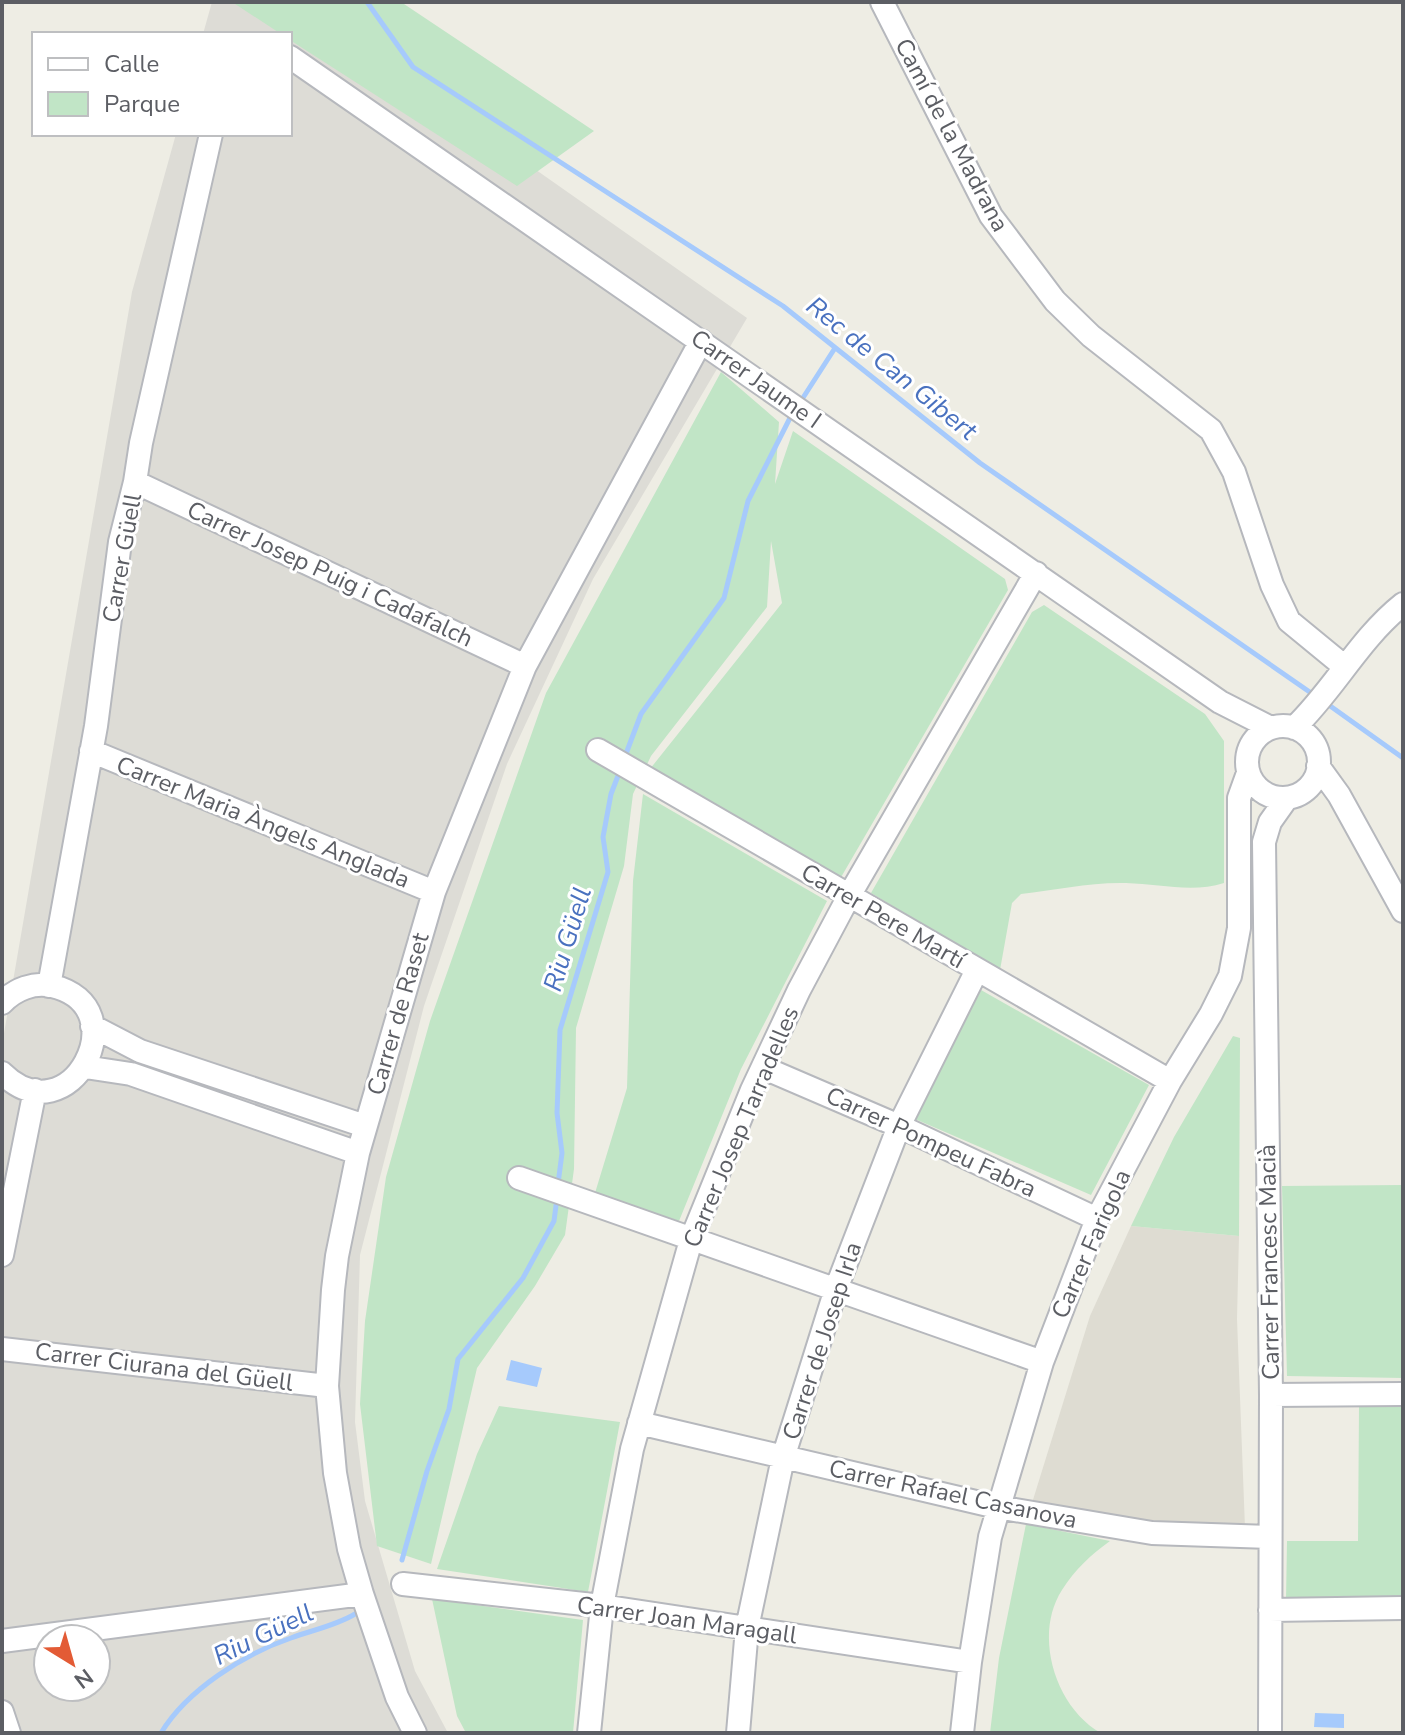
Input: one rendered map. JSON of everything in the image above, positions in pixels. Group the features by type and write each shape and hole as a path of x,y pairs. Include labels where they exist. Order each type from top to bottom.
{"street":[{"name":"Camí de la Madrana","path":"882,2 991,216 1055,301 1091,336 1211,430 1234,472 1272,585 1289,621 1342,672"},
{"name":"Carrer Jaume I","path":"292,58 1220,702 1271,728"},
{"name":"Carrer Güell","path":"49,986 91,751 120,542 211,136"},
{"name":"Carrer de Raset","path":"415,1733 397,1697 362,1594 349,1549 335,1473 327,1386 337,1256 358,1153 434,892 525,666 701,341"},
{"name":"Carrer Josep Puig i Cadafalch","path":"135,482 525,666"},
{"name":"Carrer Josep Tarradelles","path":"589,1733 602,1606 632,1449 691,1240 752,1090 799,990 849,896 1036,573"},
{"path":"1301,732 1373,632 1403,604"},
{"name":"Carrer Jaume I","path":"1220,702 1250,747"},
{"path":"1271,728 1301,732 1316,747 1318,766 1311,785 1287,798 1273,797 1260,791 1248,773 1250,747 1259,735 1271,728"},
{"name":"Carrer Pere Martí","path":"598,750 1170,1081"},
{"name":"Carrer Maria Àngels Anglada","path":"91,751 434,892"},
{"path":"1318,766 1339,795 1403,911"},
{"name":"Carrer Farigola","path":"962,1733 970,1662 997,1507 1042,1362 1097,1219 1170,1081 1222,995 1236,955 1239,928 1239,798 1248,773"},
{"name":"Carrer Francesc Macià","path":"1270,1733 1271,1395 1264,842 1270,822 1287,798"},
{"name":"Carrer de Josep Irla","path":"738,1733 747,1628 783,1458 836,1289 899,1126 977,970"},
{"path":"2,1003 26,987 49,986 74,996 83,1006 92,1026 94,1044 85,1067 68,1083 46,1090 16,1084 2,1073"},
{"path":"92,1026 140,1051 365,1126"},
{"path":"85,1067 131,1074 358,1153"},
{"name":"Carrer Pompeu Fabra","path":"764,1068 899,1126 1097,1219"},
{"path":"2,1255 35,1090"},
{"path":"519,1178 1042,1362"},
{"name":"Carrer Ciurana del Güell","path":"2,1349 327,1386"},
{"path":"1271,1395 1403,1394"},
{"name":"Carrer Rafael Casanova","path":"639,1423 997,1507 1152,1533 1270,1537"},
{"name":"Carrer Joan Maragall","path":"403,1584 602,1606 970,1662"},
{"path":"2,1641 362,1594"},
{"path":"1270,1610 1403,1608"},
{"path":"2,1712 9,1733"}],"shaded area":[{"path":"212,2 297,2 747,318 593,579 507,764 424,1006 360,1255 355,1422 365,1501 415,1671 448,1733 2,1733 2,1045 132,292 175,136 292,136 292,32 204,32"},
{"path":"1131,1226 1239,1236 1237,1319 1245,1528 1095,1516 1032,1503 1090,1316"}],"green space":[{"path":"232,2 401,2 594,131 517,186 292,41 292,32 278,32"},
{"path":"721,372 779,422 775,484 793,431 1005,579 1008,590 840,879 650,769 782,603 771,541 767,607 651,756 633,794 624,866 576,1028 574,1169 565,1235 535,1286 477,1368 431,1564 377,1546 360,1404 365,1321 386,1177 430,1021 546,693"},
{"path":"1044,605 1205,714 1224,741 1224,883 1188,888 1100,884 1021,894 1012,903 1000,970 871,893 1032,612"},
{"path":"643,794 827,901 741,1069 679,1221 595,1193 627,1088 633,881"},
{"path":"981,990 1149,1085 1091,1195 915,1119"},
{"path":"1233,1036 1240,1038 1239,1236 1131,1226 1174,1137"},
{"path":"1403,1185 1403,1378 1287,1376 1282,1186"},
{"path":"499,1406 620,1422 588,1592 437,1569 477,1454"},
{"path":"1359,1407 1403,1407 1403,1599 1286,1600 1287,1541 1358,1541"},
{"path":"1026,1524 1110,1541 1067,1582 1053,1608 1049,1628 1053,1669 1061,1688 1071,1706 1101,1733 990,1733 999,1658"},
{"path":"432,1599 583,1620 573,1733 466,1733 457,1716"}],"water":[{"path":"511,1360 542,1368 537,1387 506,1380"},
{"path":"1315,1713 1344,1714 1344,1728 1314,1727"}],"waterway":[{"name":"Rec de Can Gibert","path":"367,2 413,67 783,306 980,463 1314,695"},
{"name":"Riu Güell","path":"799,404 835,348"},
{"name":"Riu Güell","path":"624,759 641,714 724,598 748,501 793,412"},
{"name":"Rec de Can Gibert","path":"1326,703 1403,758"},
{"name":"Riu Güell","path":"558,1184 562,1153 557,1113 560,1030 608,872 603,837 611,794 621,768"},
{"name":"Riu Güell","path":"402,1560 427,1471 449,1409 458,1359 523,1278 554,1221 557,1198"},
{"name":"Riu Güell","path":"161,1733 186,1702 218,1675 273,1645 355,1614"}]}
